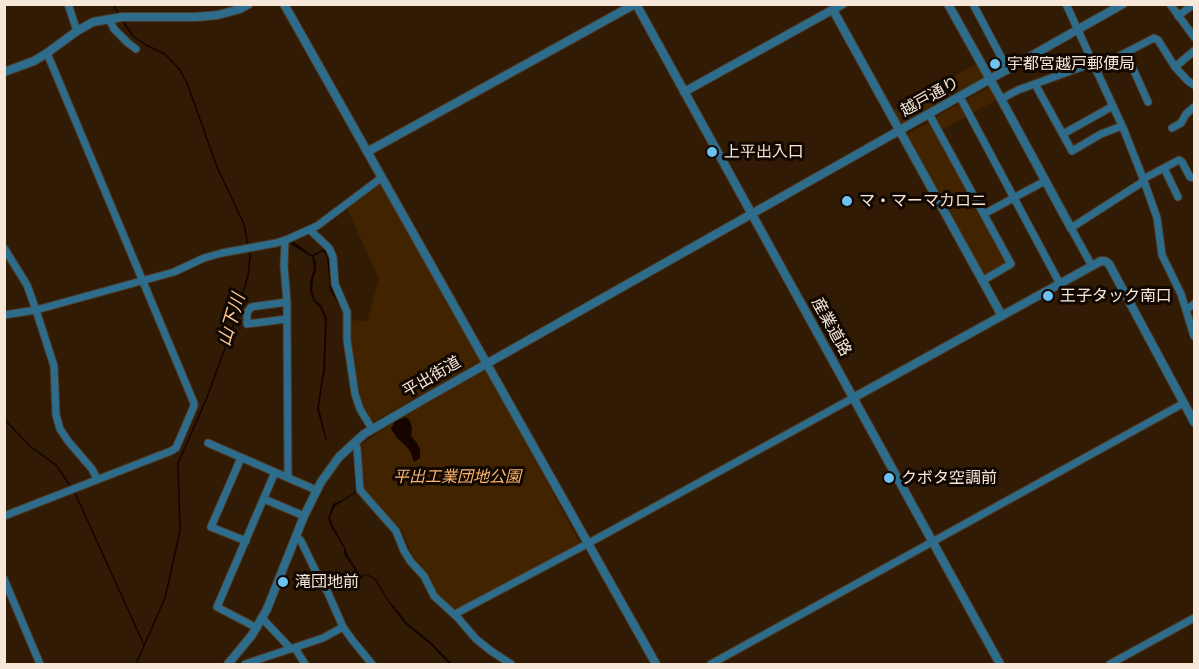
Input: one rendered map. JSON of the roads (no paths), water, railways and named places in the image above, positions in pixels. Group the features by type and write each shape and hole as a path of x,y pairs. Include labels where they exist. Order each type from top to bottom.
{"street":[{"path":"68,4 77,31"},
{"path":"4,72 34,61 93,22 109,19 218,15 249,4"},
{"path":"284,4 656,664"},
{"path":"367,152 635,4"},
{"name":"産業道路","path":"635,4 1000,664"},
{"path":"684,92 843,4"},
{"path":"948,4 1092,266"},
{"path":"973,4 1008,70"},
{"path":"1066,4 1144,180 1157,218 1162,255 1181,294 1194,336"},
{"name":"越戸通り","path":"751,214 1008,70 1077,30 1109,8 1123,4"},
{"path":"1170,4 1194,37"},
{"path":"1178,16 1194,4"},
{"path":"833,10 1002,316"},
{"path":"109,19 114,29 136,49"},
{"path":"1001,99 1018,90 1093,63 1104,64 1154,38 1158,40 1175,67 1194,85"},
{"path":"1175,67 1194,51"},
{"path":"4,516 171,451 176,448 194,406 47,53"},
{"path":"1126,53 1148,102"},
{"path":"1035,84 1072,151 1101,134 1122,126"},
{"path":"960,97 1060,284"},
{"path":"1063,134 1113,106"},
{"path":"1173,128 1182,123 1186,114 1194,107"},
{"path":"929,114 1011,264 982,281"},
{"path":"1071,228 1179,160 1190,177 1194,178"},
{"path":"1164,168 1178,197"},
{"path":"4,315 36,309 174,272 204,258 222,253 285,241 310,230 381,178"},
{"path":"984,214 1045,181"},
{"name":"平出街道","path":"234,663 257,628 271,600 316,490 339,457 355,442 372,429 751,214"},
{"path":"310,230 329,248 333,257 335,284 347,312 347,340 355,394 360,409 372,429"},
{"path":"285,241 288,478"},
{"path":"4,248 27,285 54,366 56,415 60,429 92,469 97,479"},
{"path":"455,614 1103,261 1109,264 1194,423"},
{"path":"287,302 251,308 247,313 247,324 287,319"},
{"path":"1186,310 1194,304"},
{"path":"711,664 1184,404"},
{"path":"355,442 360,490 396,531 404,551 424,576 434,596 455,614 476,639 511,664"},
{"path":"208,443 316,490"},
{"path":"241,458 211,527 246,541"},
{"path":"257,628 218,607 275,472"},
{"path":"264,499 304,516"},
{"path":"296,536 302,543 316,574 328,593 343,627 370,664"},
{"path":"4,579 40,664"},
{"path":"262,618 305,664"},
{"path":"1110,664 1194,618"},
{"path":"245,664 323,638 343,627"}],"waterway":[{"name":"山下川","path":"113,4 118,13"},
{"name":"山下川","path":"122,20 133,36 165,54 179,69 187,83 217,167 244,224 248,246"},
{"name":"山下川","path":"136,664 165,598 180,531 178,463 206,400 232,329 248,276 249,251"},
{"path":"4,419 31,447 56,465 71,487"},
{"path":"74,491 144,645"}],"place":[{"name":"宇都宮越戸郵便局","path":"995,64"},
{"name":"上平出入口","path":"712,152"},
{"name":"マ・マーマカロニ","path":"847,201"},
{"name":"王子タック南口","path":"1048,296"},
{"name":"クボタ空調前","path":"889,478"},
{"name":"滝団地前","path":"283,582"}],"park label":[{"name":"平出工業団地公園","path":"457,477"}]}
